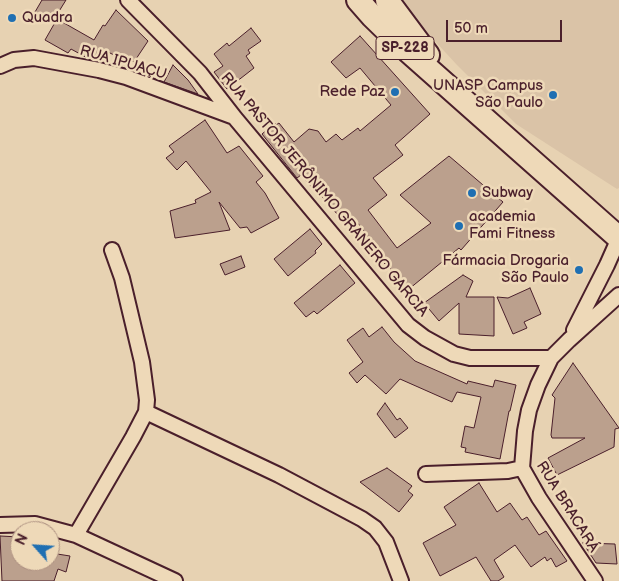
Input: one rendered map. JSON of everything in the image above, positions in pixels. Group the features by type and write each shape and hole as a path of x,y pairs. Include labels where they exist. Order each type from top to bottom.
{"main road":[{"name":"SP-228","path":"358,0 372,16 455,92 609,222 619,238"},
{"name":"SP-228","path":"387,0 455,92"}],"street":[{"name":"RUA PASTOR JERÔNIMO GRANERO GARCIA","path":"128,0 191,63 408,324 425,338 454,354 470,358 551,358"},
{"name":"RUA IPUAÇU","path":"2,68 14,60 34,58 99,70 126,77 235,118"},
{"name":"RUA BRACARÁ","path":"569,340 619,238"},
{"path":"76,535 146,412 147,400 142,362 122,278 112,250"},
{"name":"RUA BRACARÁ","path":"595,581 539,498 522,468 525,431 529,410 551,358 619,295"},
{"path":"146,412 279,474 362,519 375,528 386,542 401,581"},
{"path":"426,474 508,471 522,468"},
{"path":"0,525 35,524 76,535 175,581"}],"shaded area":[{"name":"UNASP Campus São Paulo","path":"397,0 619,0 619,188 617,189 516,124 457,65"}],"building":[{"path":"42,0 66,0 53,21 35,12"},
{"path":"116,10 148,41 134,62 128,58 126,61 106,51 100,61 91,60 71,49 68,53 45,40 57,19 94,40 103,25 105,26"},
{"path":"251,28 261,41 248,50 250,53 246,56 254,68 227,89 214,72 223,66 214,54 227,43 229,46"},
{"path":"360,36 430,114 395,145 403,155 373,178 387,195 368,210 397,248 431,223 400,195 449,156 503,202 461,250 459,248 409,289 385,264 365,239 368,236 352,216 344,222 301,175 297,178 262,134 275,123 276,125 279,123 294,142 309,129 318,131 326,142 336,134 342,140 358,128 360,131 391,105 360,68 346,78 331,62"},
{"path":"173,65 188,80 198,94 164,82"},
{"path":"205,120 227,153 239,146 263,176 256,182 265,193 279,218 251,233 247,227 240,228 219,202 230,230 175,238 170,211 196,203 195,200 211,192 186,161 177,170 166,158 174,152 169,146"},
{"path":"310,229 322,244 315,251 316,253 288,276 274,259"},
{"path":"241,256 245,267 225,275 220,264"},
{"path":"340,265 355,283 317,314 314,311 306,317 294,303"},
{"path":"463,275 473,281 466,297 494,297 494,336 459,334 459,303 439,321 424,303"},
{"path":"530,288 541,314 524,322 527,328 513,334 497,297 508,298"},
{"path":"382,327 394,342 415,361 467,384 468,381 493,387 495,380 516,385 500,459 465,452 466,448 461,447 465,426 474,428 481,397 457,392 452,402 400,379 386,394 365,375 357,383 349,373 363,362 347,340 363,328 369,337"},
{"path":"573,363 619,428 615,429 614,447 557,475 548,458 585,438 552,438 551,435 555,398 552,395"},
{"path":"385,403 397,420 400,418 408,428 395,438 377,414"},
{"path":"387,468 412,486 408,491 413,495 399,512 360,482"},
{"path":"479,483 497,512 510,503 522,520 527,517 539,535 546,531 567,561 556,567 551,558 547,561 545,557 531,567 515,545 494,560 504,577 498,581 491,581 476,557 440,576 423,543 456,525 444,507"},
{"path":"0,536 10,536 10,571 57,571 54,581 2,581"},
{"path":"583,543 615,544 617,564 596,563"},
{"path":"60,554 70,556 66,572 60,570"}],"place":[{"name":"Quadra","path":"12,18"},
{"name":"Rede Paz","path":"395,92"},
{"name":"UNASP Campus São Paulo","path":"553,95"},
{"name":"Subway","path":"472,193"},
{"name":"academia Fami Fitness","path":"459,226"},
{"name":"Fármacia Drogaria São Paulo","path":"579,270"}]}
